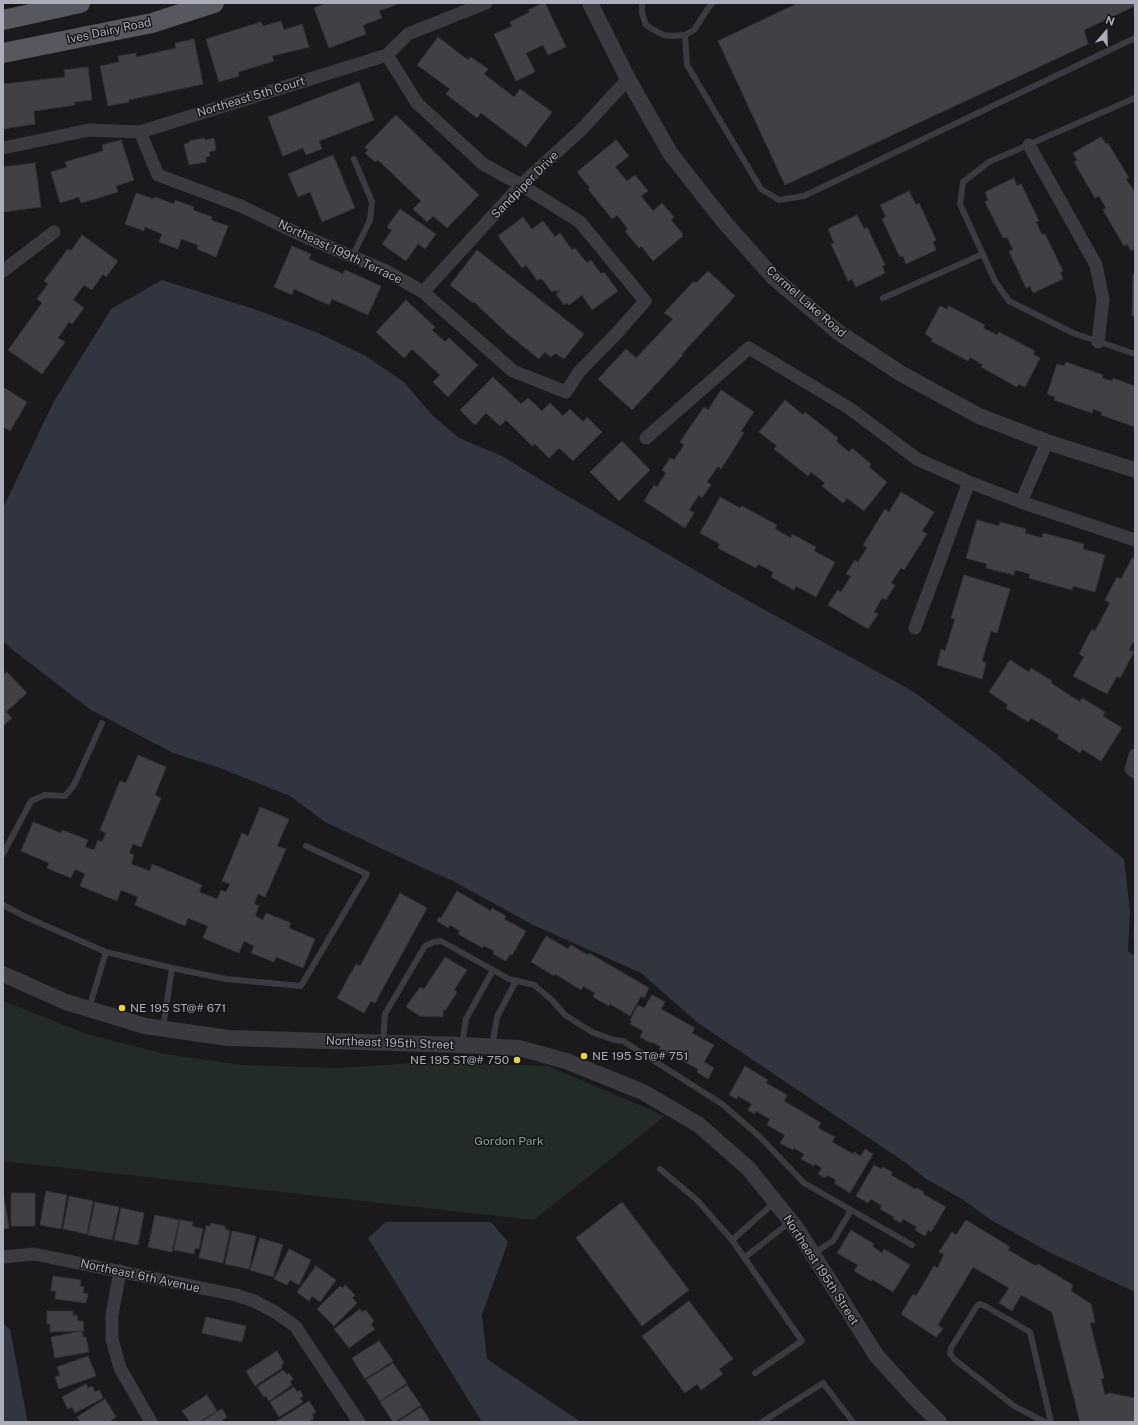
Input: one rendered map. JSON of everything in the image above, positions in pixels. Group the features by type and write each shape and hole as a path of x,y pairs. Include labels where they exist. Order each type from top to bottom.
{"main road":[{"path":"3,20 80,3"},
{"name":"Ives Dairy Road","path":"3,53 152,23 214,3"}],"street":[{"name":"Northeast 5th Court","path":"3,148 89,130 140,132 387,55 408,34 486,3"},
{"name":"Carmel Lake Road","path":"590,3 628,79 670,153 725,223 774,278 838,332 900,373 979,416 1047,442 1135,470"},
{"path":"387,55 417,103 483,164 521,185"},
{"name":"Sandpiper Drive","path":"422,292 521,185 581,130 628,79"},
{"name":"Northeast 199th Terrace","path":"140,132 158,175 240,206 299,234 386,271 422,292 513,371 566,392 579,372 618,332 645,300 580,222 521,185"},
{"path":"1029,145 1096,265 1103,300 1098,342"},
{"path":"3,271 54,232"},
{"path":"646,438 749,348 849,408 917,459 969,482 1021,502 1135,540"},
{"path":"1021,502 1047,442"},
{"path":"915,628 969,482"},
{"path":"1135,755 1130,769 1135,772"},
{"name":"Northeast 195th Street","path":"3,974 66,1002 145,1026 228,1038 383,1042 519,1048 566,1060 643,1092 699,1125 748,1168 791,1222 876,1354 911,1394 939,1422"},
{"name":"Northeast 6th Avenue","path":"3,1257 34,1254 236,1295 254,1301 275,1312 295,1326 359,1422"},
{"path":"120,1271 112,1315 112,1339 120,1368 152,1422"}],"lane":[{"path":"642,3 642,13 646,25 664,35 673,36 685,35 694,30 713,3"},
{"path":"685,35 687,65 761,189 779,200 804,196 1135,38"},
{"path":"1135,98 989,162 963,182 960,204 995,282 1009,301 1074,333 1135,354"},
{"path":"352,257 370,220 372,202 354,159"},
{"path":"883,298 983,254"},
{"path":"3,854 31,801 45,795 65,796 74,785 102,723"},
{"path":"3,905 28,918 106,952 226,979 302,986 367,874 306,846"},
{"path":"383,1042 385,1014 425,946 441,941 509,980 534,985 552,1000 565,1015 592,1032 614,1040 624,1041 722,1104 760,1136 804,1183 912,1245"},
{"path":"88,1008 106,952"},
{"path":"163,1028 172,968"},
{"path":"462,1045 466,1019 492,970"},
{"path":"492,1046 497,1016 516,981"},
{"path":"660,1169 697,1200 732,1240 802,1342 755,1373"},
{"path":"732,1240 776,1202"},
{"path":"813,1254 833,1241 851,1210"},
{"path":"744,1258 791,1222"},
{"path":"1045,1422 1014,1406 950,1354 951,1348 977,1306 980,1304 1030,1332 1051,1422"},
{"path":"762,1422 823,1383 853,1422"}],"green space":[{"name":"Gordon Park","path":"3,1001 87,1034 165,1054 243,1065 337,1068 430,1062 548,1066 665,1116 534,1220 3,1161"}],"shaded area":[{"path":"162,280 254,309 316,332 364,355 404,382 432,415 459,438 502,456 564,494 736,594 914,692 989,748 1124,859 1130,911 1128,951 1135,957 1135,1292 1051,1253 991,1220 962,1199 926,1179 906,1163 698,1023 641,973 533,925 455,882 325,822 290,796 220,768 173,753 91,710 3,641 3,508 53,403 111,309"},
{"path":"386,1222 491,1222 508,1242 482,1315 487,1359 581,1422 482,1422 368,1238"},
{"path":"3,1324 10,1329 27,1419 29,1422 3,1422"}],"building":[{"path":"326,3 398,4 379,11 382,18 363,25 366,34 329,48 314,8"},
{"path":"545,3 566,47 548,55 543,45 526,53 535,72 516,81 494,34 512,26 510,22 530,12 528,10"},
{"path":"798,3 1135,3 1135,6 1084,30 1088,44 785,185 718,41"},
{"path":"281,21 284,30 302,24 309,47 272,56 274,61 238,72 239,76 219,82 206,39 261,22 263,26"},
{"path":"438,37 468,60 471,57 488,69 484,74 514,97 520,89 552,112 526,147 481,113 477,118 446,94 450,89 417,65"},
{"path":"194,39 203,84 108,106 100,66 119,62 118,56 136,53 136,57 176,48 175,43"},
{"path":"88,67 92,100 74,102 75,105 34,111 35,124 3,129 3,84 65,77 64,70"},
{"path":"359,82 374,120 319,141 322,149 306,155 303,148 283,156 268,117"},
{"path":"396,115 479,195 447,228 433,216 427,222 413,209 421,201 378,160 375,162 365,153 368,150 365,147"},
{"path":"1101,137 1106,144 1108,143 1129,178 1126,179 1135,191 1135,248 1131,251 1127,244 1124,246 1103,210 1106,208 1099,196 1095,198 1074,162 1077,160 1073,153"},
{"path":"204,138 205,140 214,138 216,150 209,152 210,156 206,157 206,162 189,165 184,144 189,143 189,141"},
{"path":"121,140 134,180 116,186 118,192 81,203 79,197 60,203 51,172 67,167 65,162 103,151 102,145"},
{"path":"616,140 629,156 615,167 627,181 635,175 648,191 641,196 653,211 662,203 674,217 671,220 683,234 683,236 653,261 641,246 639,248 625,231 628,229 617,215 612,219 588,189 590,188 577,172"},
{"path":"333,155 355,208 322,222 310,192 298,197 288,174"},
{"path":"35,163 41,207 3,212 3,167"},
{"path":"1014,178 1017,186 1021,184 1039,221 1036,222 1042,235 1045,234 1063,271 1060,272 1063,279 1033,293 1030,286 1026,288 1009,251 1013,250 1007,237 1003,238 985,202 988,200 985,192"},
{"path":"909,191 916,205 919,203 936,240 933,242 936,250 906,264 903,256 900,257 882,219 886,217 880,205"},
{"path":"136,193 154,199 155,197 174,204 175,200 194,207 193,210 212,217 211,220 228,226 216,257 197,249 198,245 181,239 178,249 159,242 162,234 145,227 144,231 125,224"},
{"path":"400,209 436,234 425,249 418,244 406,261 382,244 392,230 387,227"},
{"path":"857,215 864,229 867,227 885,265 882,266 885,273 856,287 852,279 848,281 831,244 834,243 828,229"},
{"path":"523,217 532,229 543,221 555,237 560,233 572,250 575,248 587,263 591,260 601,274 604,272 618,291 592,310 582,295 569,305 567,303 564,305 556,294 560,291 559,290 556,292 555,290 552,292 542,279 537,280 526,265 522,268 498,236"},
{"path":"82,235 118,261 106,277 103,274 92,290 84,285 73,300 84,308 72,324 69,322 58,338 65,342 42,374 8,350 42,303 37,299 48,284 44,281 68,249 71,251"},
{"path":"292,246 311,254 309,259 343,274 345,270 381,286 368,315 332,299 329,305 294,289 292,295 274,287"},
{"path":"477,250 584,334 564,359 555,353 551,357 545,352 539,359 509,335 474,302 473,303 450,285"},
{"path":"708,271 735,296 632,410 598,379 626,349 636,358 673,319 664,313 694,281 696,283"},
{"path":"1133,275 1135,275 1135,316 1132,316"},
{"path":"406,300 435,327 432,330 445,342 449,338 478,365 448,397 433,382 440,375 412,349 404,358 376,332"},
{"path":"940,306 947,309 949,306 985,325 983,328 997,335 999,332 1035,351 1033,354 1040,358 1025,387 1018,384 1017,387 981,367 983,365 970,357 968,361 931,341 933,339 925,334"},
{"path":"1066,362 1103,375 1102,378 1112,381 1113,378 1135,386 1135,427 1101,415 1102,412 1093,409 1092,413 1054,400 1055,397 1047,394 1057,364 1064,366"},
{"path":"493,377 521,404 528,398 542,411 550,403 563,416 570,409 583,422 587,417 602,432 573,461 559,448 549,458 535,444 532,446 506,420 500,426 486,413 475,425 460,410"},
{"path":"3,387 27,402 10,431 3,427"},
{"path":"721,390 754,412 741,431 744,433 721,469 718,466 707,482 711,485 702,498 699,495 689,510 694,513 685,528 644,501 654,485 657,487 666,473 662,470 670,458 674,460 684,445 680,442 704,407 708,410"},
{"path":"785,400 803,415 805,412 838,438 836,441 849,452 852,448 871,464 869,467 887,482 864,511 847,498 843,503 822,486 825,483 811,472 808,476 774,449 777,446 759,432"},
{"path":"622,441 650,470 619,501 590,472"},
{"path":"901,492 934,512 922,531 927,534 904,570 901,568 891,583 895,585 886,600 882,598 874,612 878,614 868,629 828,605 838,590 841,592 851,576 846,574 855,560 858,562 867,548 863,545 885,509 889,512"},
{"path":"720,497 740,508 742,506 777,525 775,529 791,538 792,534 816,547 814,551 835,562 816,597 796,586 794,590 771,577 773,572 758,564 756,568 718,548 720,544 700,533"},
{"path":"977,520 999,526 1000,522 1026,529 1025,533 1042,538 1043,533 1084,544 1083,549 1105,555 1095,592 1073,586 1072,590 1029,578 1030,574 1015,570 1014,575 986,568 987,564 966,558"},
{"path":"1132,558 1135,559 1135,639 1129,650 1134,652 1120,678 1117,676 1107,694 1073,676 1084,657 1079,654 1092,629 1095,631 1110,603 1105,600 1117,577 1121,579"},
{"path":"964,575 1010,589 997,633 991,631 982,661 986,663 982,679 937,665 941,649 945,651 955,619 951,618"},
{"path":"1010,660 1029,672 1031,668 1052,681 1051,683 1080,702 1082,698 1105,712 1103,716 1122,728 1101,761 1082,749 1080,753 1057,738 1059,735 1031,718 1028,722 1006,708 1008,705 989,692"},
{"path":"7,672 27,693 6,712 12,718 3,726 3,675"},
{"path":"138,755 166,767 155,795 161,798 141,847 133,844 129,853 134,855 131,864 150,871 152,864 202,885 199,892 217,899 221,890 226,892 230,884 222,881 242,833 248,836 260,807 289,819 277,846 286,849 265,897 258,894 254,904 259,906 255,916 263,920 266,913 291,923 289,928 315,939 303,968 276,957 274,962 251,953 254,946 244,941 239,953 203,938 208,926 188,918 185,926 135,905 138,897 121,890 117,901 80,886 85,874 75,869 71,878 47,868 49,863 21,851 33,822 61,833 62,830 88,840 85,847 94,850 98,840 102,842 106,833 100,830 120,781 126,783"},
{"path":"457,891 491,911 492,908 506,916 504,919 526,931 512,955 510,954 506,961 493,954 494,951 484,946 483,948 458,934 460,931 450,925 448,928 437,921 439,917 441,918"},
{"path":"400,893 427,908 375,1003 371,1001 364,1013 337,998 356,964 360,966"},
{"path":"546,936 568,949 571,945 588,955 589,953 649,988 644,998 641,996 630,1016 610,1004 609,1006 593,997 595,993 583,986 581,990 555,974 554,976 531,962"},
{"path":"445,957 467,970 454,990 457,992 445,1011 443,1009 443,1017 420,1016 406,1007 420,987 424,989"},
{"path":"652,995 665,1002 661,1009 695,1028 692,1033 714,1045 704,1062 714,1068 708,1079 697,1072 698,1069 676,1057 675,1058 659,1049 661,1047 640,1037 643,1031 630,1024 632,1021 630,1020 638,1005 644,1008"},
{"path":"745,1066 768,1080 766,1083 787,1095 784,1101 821,1123 818,1128 835,1137 832,1142 853,1154 854,1152 861,1156 865,1149 873,1154 850,1193 834,1183 836,1180 827,1175 825,1178 818,1174 822,1168 815,1164 814,1166 801,1159 804,1154 794,1148 793,1150 780,1143 785,1135 767,1125 770,1119 756,1111 755,1114 748,1110 752,1104 738,1096 737,1099 729,1095"},
{"path":"874,1165 882,1169 883,1167 892,1172 891,1175 915,1189 917,1188 924,1192 923,1194 946,1207 931,1232 928,1230 925,1236 915,1230 917,1227 903,1219 901,1223 893,1219 894,1217 880,1209 882,1206 871,1199 868,1203 856,1196"},
{"path":"3,1191 9,1228 3,1229"},
{"path":"46,1191 67,1195 61,1229 40,1225"},
{"path":"11,1193 35,1193 35,1226 11,1226"},
{"path":"69,1196 93,1201 87,1234 63,1229"},
{"path":"95,1202 119,1207 112,1240 88,1235"},
{"path":"622,1202 689,1290 642,1326 576,1238"},
{"path":"121,1208 144,1213 138,1245 114,1240"},
{"path":"155,1215 179,1220 172,1252 148,1247"},
{"path":"180,1220 193,1222 192,1226 203,1229 199,1249 195,1248 194,1254 174,1250"},
{"path":"966,1220 1010,1247 1008,1250 1036,1266 1038,1264 1073,1285 1071,1291 1091,1304 1095,1322 1090,1323 1104,1378 1101,1379 1105,1395 1109,1393 1135,1398 1135,1422 1080,1422 1052,1312 1021,1295 1012,1311 999,1303 1009,1288 973,1267 938,1325 943,1329 936,1337 901,1314 913,1294 916,1296 934,1266 938,1268 944,1254 939,1252 952,1232 956,1235"},
{"path":"211,1223 225,1226 225,1229 230,1231 223,1263 199,1258 206,1226 211,1226"},
{"path":"851,1230 874,1244 872,1246 882,1253 884,1249 910,1265 893,1292 872,1279 871,1281 854,1271 858,1265 837,1253"},
{"path":"232,1231 256,1236 249,1269 225,1264"},
{"path":"260,1238 283,1245 273,1277 250,1270"},
{"path":"289,1249 311,1260 299,1285 290,1280 287,1285 274,1279"},
{"path":"316,1266 336,1280 320,1302 312,1296 309,1301 297,1292"},
{"path":"53,1276 81,1280 80,1286 84,1287 83,1293 88,1294 86,1303 55,1299 56,1291 51,1291"},
{"path":"345,1285 355,1295 352,1298 357,1303 334,1326 317,1309 340,1286 342,1288"},
{"path":"689,1301 733,1359 719,1369 723,1374 701,1390 697,1384 685,1393 642,1336"},
{"path":"360,1309 362,1312 366,1310 374,1321 371,1324 375,1329 349,1348 334,1329"},
{"path":"47,1311 73,1311 73,1316 77,1315 78,1321 83,1321 84,1331 50,1332 50,1324 47,1324"},
{"path":"206,1317 246,1326 242,1342 202,1333"},
{"path":"82,1331 83,1337 86,1337 89,1352 55,1358 51,1337"},
{"path":"379,1341 393,1361 365,1379 352,1358"},
{"path":"277,1351 284,1363 281,1365 282,1368 255,1386 246,1371"},
{"path":"88,1356 96,1376 59,1389 55,1377 60,1375 57,1367"},
{"path":"393,1363 407,1383 380,1401 366,1380"},
{"path":"283,1370 287,1375 289,1373 293,1379 290,1381 292,1385 269,1401 257,1387"},
{"path":"86,1384 88,1388 92,1386 95,1392 99,1390 103,1398 75,1413 72,1407 68,1409 62,1397"},
{"path":"407,1385 421,1405 393,1422 380,1402"},
{"path":"294,1387 297,1392 300,1390 303,1396 300,1398 303,1402 279,1417 270,1402"},
{"path":"207,1395 217,1411 199,1422 190,1422 182,1411"},
{"path":"105,1399 116,1417 109,1422 80,1422 77,1417"},
{"path":"309,1401 316,1412 312,1415 314,1418 308,1422 277,1421"},
{"path":"421,1407 431,1422 398,1422"},
{"path":"222,1409 227,1417 222,1420 224,1422 201,1422"}],"place":[{"name":"NE 195 ST@# 671","path":"122,1008"},
{"name":"NE 195 ST@# 751","path":"584,1056"},
{"name":"NE 195 ST@# 750","path":"517,1060"}]}
